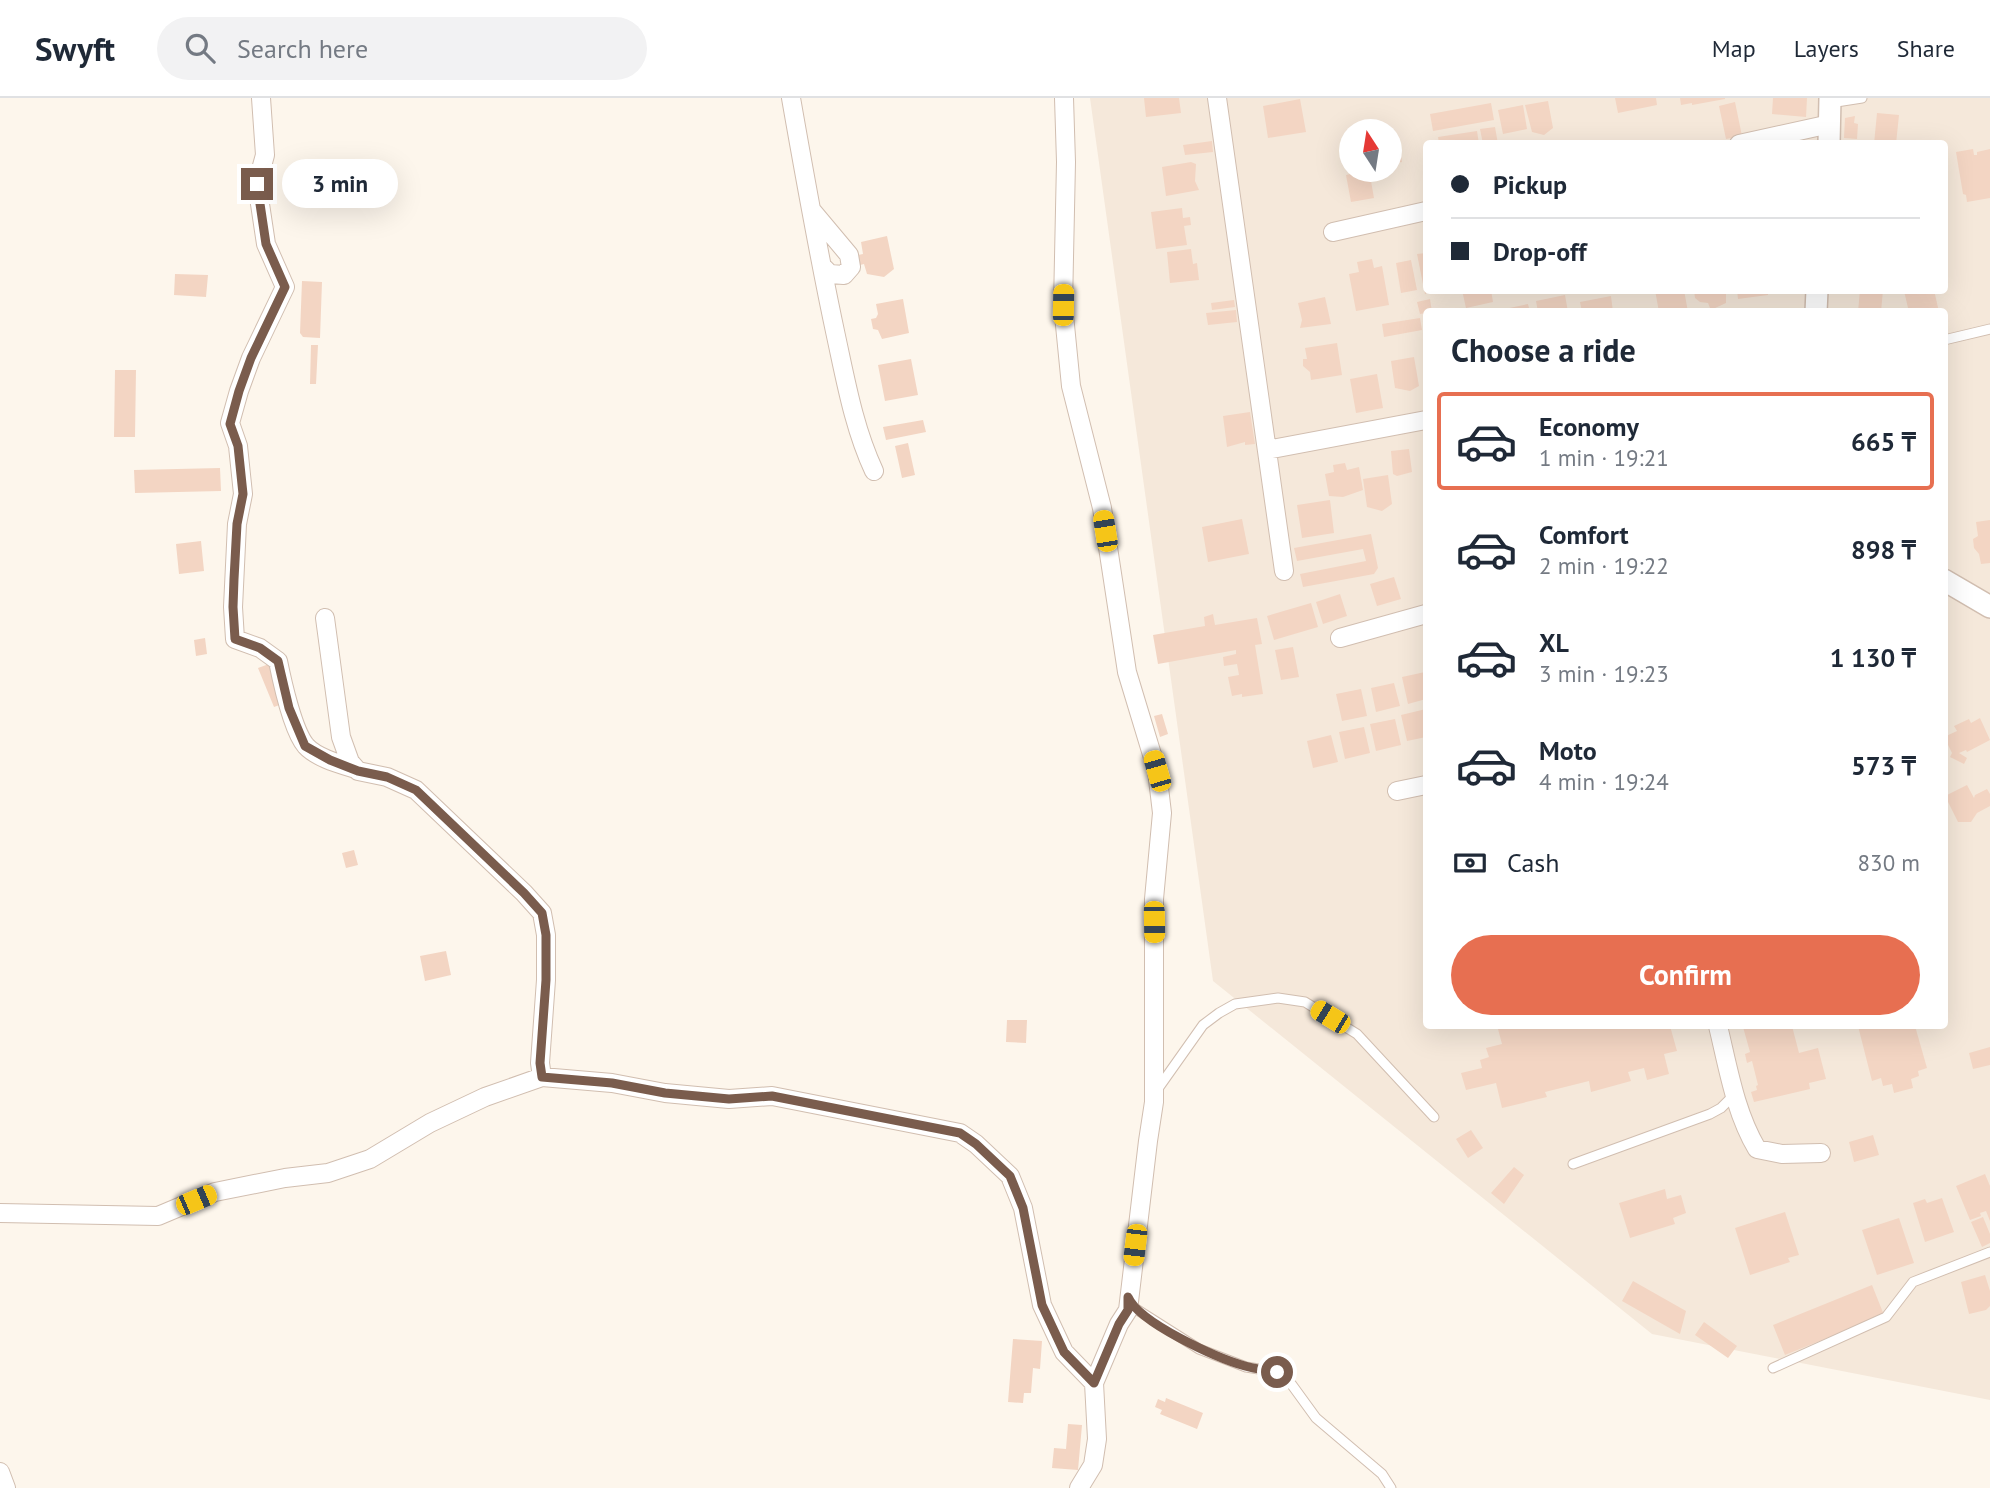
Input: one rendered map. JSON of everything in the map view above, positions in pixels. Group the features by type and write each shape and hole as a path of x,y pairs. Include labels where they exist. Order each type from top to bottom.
{"street":[{"path":"261,98 265,155 257,184 266,244 285,287 251,358 230,424 238,446 243,494 237,524 233,607 235,639 260,648 278,661 289,708 305,746 330,760 387,777 416,790 542,913 546,935 546,980 540,1063 542,1077"},
{"path":"790,98 822,266 860,441 874,471"},
{"path":"1065,98 1063,305 1071,386 1102,508 1127,672 1157,771 1162,813 1154,899 1154,1095 1128,1310 1119,1324 1094,1383 1097,1439 1093,1465 1079,1488"},
{"path":"1217,98 1284,571"},
{"path":"1752,140 1830,117"},
{"path":"811,210 849,255 851,267 844,275 830,274 822,266"},
{"path":"1333,232 1423,212"},
{"path":"1267,450 1423,421"},
{"path":"1948,582 1990,607"},
{"path":"1339,638 1423,615"},
{"path":"325,618 341,737 350,762 356,769"},
{"path":"1397,791 1423,786"},
{"path":"1719,1029 1735,1094 1746,1128 1757,1149 1782,1154 1821,1153"},
{"path":"0,1213 158,1216 215,1192 285,1178 328,1173 370,1159 441,1118 485,1097 542,1077 612,1083 665,1093 729,1099 772,1096 960,1133 976,1144 1010,1176 1023,1208 1042,1305 1064,1352 1094,1383"},
{"path":"0,1472 6,1488"}],"lane":[{"path":"1830,117 1861,98"},
{"path":"1948,339 1990,329"},
{"path":"1154,1095 1203,1025 1235,1004 1278,998 1306,1002 1357,1034 1434,1117"},
{"path":"1573,1164 1710,1114 1721,1108 1735,1094"},
{"path":"1773,1368 1886,1317 1913,1282 1990,1252"},
{"path":"1128,1297 1136,1309 1199,1349 1246,1367 1277,1372 1292,1385 1316,1419 1382,1474 1391,1488"}],"shaded area":[{"path":"1090,98 1990,98 1990,1400 1652,1334 1213,981"}],"building":[{"path":"1144,98 1179,98 1181,113 1146,117"},
{"path":"1615,98 1656,98 1657,105 1618,113"},
{"path":"1680,98 1725,98 1725,99 1681,105"},
{"path":"1773,98 1807,98 1806,117 1772,114"},
{"path":"1300,99 1306,132 1268,138 1263,106"},
{"path":"1548,101 1553,128 1544,135 1532,132 1525,105"},
{"path":"1735,102 1742,136 1726,139 1719,106"},
{"path":"1491,103 1494,120 1433,131 1430,114"},
{"path":"1523,105 1527,129 1503,134 1498,110"},
{"path":"1877,113 1899,115 1896,140 1874,140"},
{"path":"1855,116 1854,123 1858,124 1857,139 1844,138 1845,118"},
{"path":"1495,127 1497,140 1482,140 1480,129"},
{"path":"1477,131 1478,140 1438,140 1438,137"},
{"path":"1212,141 1213,152 1185,155 1183,145"},
{"path":"1973,149 1974,155 1977,155 1977,152 1990,149 1990,198 1967,202 1966,195 1963,194 1956,152"},
{"path":"1191,162 1196,164 1195,181 1199,190 1166,196 1162,167"},
{"path":"1347,182 1371,182 1374,198 1351,202"},
{"path":"1182,208 1183,218 1190,217 1191,225 1184,226 1187,245 1156,249 1151,212"},
{"path":"887,236 894,269 884,277 867,274 864,264 860,265 858,255 863,254 861,242"},
{"path":"1191,249 1193,264 1197,263 1199,280 1170,283 1167,252"},
{"path":"1423,253 1423,284 1417,254"},
{"path":"1372,259 1374,268 1382,266 1389,305 1356,311 1349,274 1359,272 1357,262"},
{"path":"1411,260 1417,290 1401,293 1396,263"},
{"path":"175,274 208,275 206,297 174,295"},
{"path":"302,281 322,282 320,338 303,337 300,333"},
{"path":"1463,294 1492,294 1493,302 1466,308"},
{"path":"1656,294 1685,294 1687,308 1658,308"},
{"path":"1694,294 1726,294 1726,303 1710,308 1708,303 1695,298"},
{"path":"1737,294 1768,294 1768,295 1738,299"},
{"path":"1860,294 1883,294 1881,308 1858,308"},
{"path":"1905,294 1935,294 1938,308 1908,308"},
{"path":"1565,295 1567,308 1537,308 1536,301"},
{"path":"1611,296 1612,308 1581,308 1580,302"},
{"path":"1325,297 1331,324 1300,328 1302,320 1298,303"},
{"path":"903,299 909,333 882,339 878,330 873,329 871,319 878,314 876,304"},
{"path":"1430,299 1431,308 1423,308 1423,314 1420,314 1417,302"},
{"path":"1234,300 1235,307 1212,310 1211,303"},
{"path":"1528,304 1529,308 1509,308"},
{"path":"1236,310 1237,322 1208,325 1206,313"},
{"path":"1420,318 1422,330 1384,337 1382,324"},
{"path":"1337,343 1342,375 1311,380 1310,372 1303,366 1303,359 1307,359 1305,348"},
{"path":"311,345 318,345 316,384 310,384"},
{"path":"1414,357 1419,386 1410,391 1395,388 1391,361"},
{"path":"911,359 918,395 885,401 878,365"},
{"path":"115,370 136,370 135,437 114,437"},
{"path":"1377,374 1383,408 1356,413 1350,379"},
{"path":"1250,412 1255,444 1245,445 1245,442 1227,447 1223,416"},
{"path":"923,420 926,432 886,440 883,427"},
{"path":"908,443 915,475 902,478 895,446"},
{"path":"1409,449 1412,472 1397,476 1393,474 1391,451"},
{"path":"1345,463 1347,470 1359,467 1363,490 1343,497 1329,496 1325,474 1334,472 1333,465"},
{"path":"220,468 221,491 135,493 134,470"},
{"path":"1388,475 1392,504 1382,511 1367,507 1363,479"},
{"path":"1330,500 1334,533 1302,538 1297,505"},
{"path":"1242,519 1249,554 1208,562 1202,527"},
{"path":"1990,520 1990,563 1981,564 1979,554 1974,548 1973,539 1978,536 1976,522"},
{"path":"1371,534 1378,568 1374,574 1303,587 1300,574 1366,561 1363,549 1297,561 1294,548"},
{"path":"201,541 204,571 179,574 176,544"},
{"path":"1394,577 1401,599 1377,606 1370,584"},
{"path":"1340,594 1347,616 1323,624 1316,602"},
{"path":"1311,603 1318,627 1274,640 1267,616"},
{"path":"1213,614 1215,625 1257,618 1262,644 1255,645 1263,694 1232,696 1228,677 1239,675 1237,664 1224,666 1223,657 1236,654 1236,650 1158,664 1153,635 1205,626 1204,617"},
{"path":"205,638 207,654 196,656 194,640"},
{"path":"1293,647 1299,677 1281,680 1275,650"},
{"path":"269,664 285,703 274,707 258,668"},
{"path":"1423,672 1423,700 1408,704 1402,677"},
{"path":"1394,683 1400,706 1376,712 1371,688"},
{"path":"1361,689 1367,716 1342,721 1336,694"},
{"path":"1423,710 1423,738 1407,741 1401,715"},
{"path":"1162,714 1168,734 1160,737 1154,716"},
{"path":"1980,718 1990,740 1967,752 1966,750 1959,753 1967,758 1964,764 1950,757 1952,753 1948,745 1948,735 1957,731 1954,726 1969,719 1971,723"},
{"path":"1395,719 1401,745 1376,751 1370,724"},
{"path":"1364,727 1370,753 1345,759 1339,732"},
{"path":"1331,735 1338,762 1313,768 1307,741"},
{"path":"1967,785 1974,798 1987,789 1990,806 1977,813 1971,822 1958,822 1948,802 1948,794"},
{"path":"354,850 358,865 346,868 342,853"},
{"path":"446,951 451,975 425,981 420,956"},
{"path":"1007,1020 1027,1020 1026,1043 1006,1042"},
{"path":"1498,1029 1671,1029 1677,1051 1664,1054 1669,1074 1647,1080 1644,1068 1628,1072 1631,1081 1591,1092 1589,1081 1545,1092 1547,1097 1502,1108 1496,1083 1466,1090 1461,1073 1482,1068 1480,1060 1489,1057 1486,1048 1502,1044"},
{"path":"1744,1029 1793,1029 1799,1053 1818,1048 1826,1079 1809,1083 1810,1089 1754,1102 1751,1092 1757,1090 1758,1085 1752,1061 1747,1063 1745,1054 1750,1052"},
{"path":"1859,1029 1916,1029 1927,1068 1918,1071 1919,1076 1911,1079 1913,1088 1894,1093 1892,1084 1883,1086 1881,1078 1872,1081"},
{"path":"1990,1047 1990,1065 1973,1069 1969,1053"},
{"path":"1471,1130 1483,1148 1468,1158 1456,1139"},
{"path":"1873,1135 1879,1155 1854,1162 1849,1142"},
{"path":"1514,1167 1524,1175 1504,1204 1491,1193"},
{"path":"1985,1174 1990,1186 1990,1221 1986,1211 1970,1220 1956,1186"},
{"path":"1665,1189 1667,1199 1681,1195 1686,1213 1673,1218 1675,1224 1630,1238 1619,1203"},
{"path":"1942,1198 1954,1232 1925,1242 1913,1203 1925,1199 1927,1203"},
{"path":"1785,1212 1799,1255 1788,1258 1790,1262 1750,1275 1735,1228"},
{"path":"1983,1217 1990,1234 1990,1243 1982,1247 1971,1222"},
{"path":"1899,1218 1914,1263 1877,1275 1862,1230"},
{"path":"1985,1275 1990,1291 1990,1306 1986,1310 1969,1314 1961,1282"},
{"path":"1633,1281 1686,1311 1680,1334 1622,1301"},
{"path":"1872,1285 1884,1315 1785,1355 1773,1325"},
{"path":"1704,1322 1737,1346 1728,1358 1695,1335"},
{"path":"1013,1339 1042,1341 1040,1369 1033,1368 1031,1393 1024,1393 1023,1403 1008,1402"},
{"path":"1166,1398 1203,1413 1197,1429 1160,1414 1162,1410 1155,1407 1158,1399 1165,1402"},
{"path":"1068,1424 1082,1425 1078,1470 1052,1468 1054,1448 1066,1449"}],"route":[{"path":"257,184 266,244 285,287 251,358 230,424 238,446 243,494 237,524 233,607 235,639 260,648 278,661 289,708 305,746 330,760 358,771 387,777 416,790 542,913 546,935 546,980 540,1063 542,1077 612,1083 665,1093 729,1099 772,1096 960,1133 1010,1176 1023,1208 1042,1305 1064,1352 1094,1383 1119,1324 1128,1310 1128,1297 1136,1309 1199,1349 1246,1367 1277,1372"}]}
